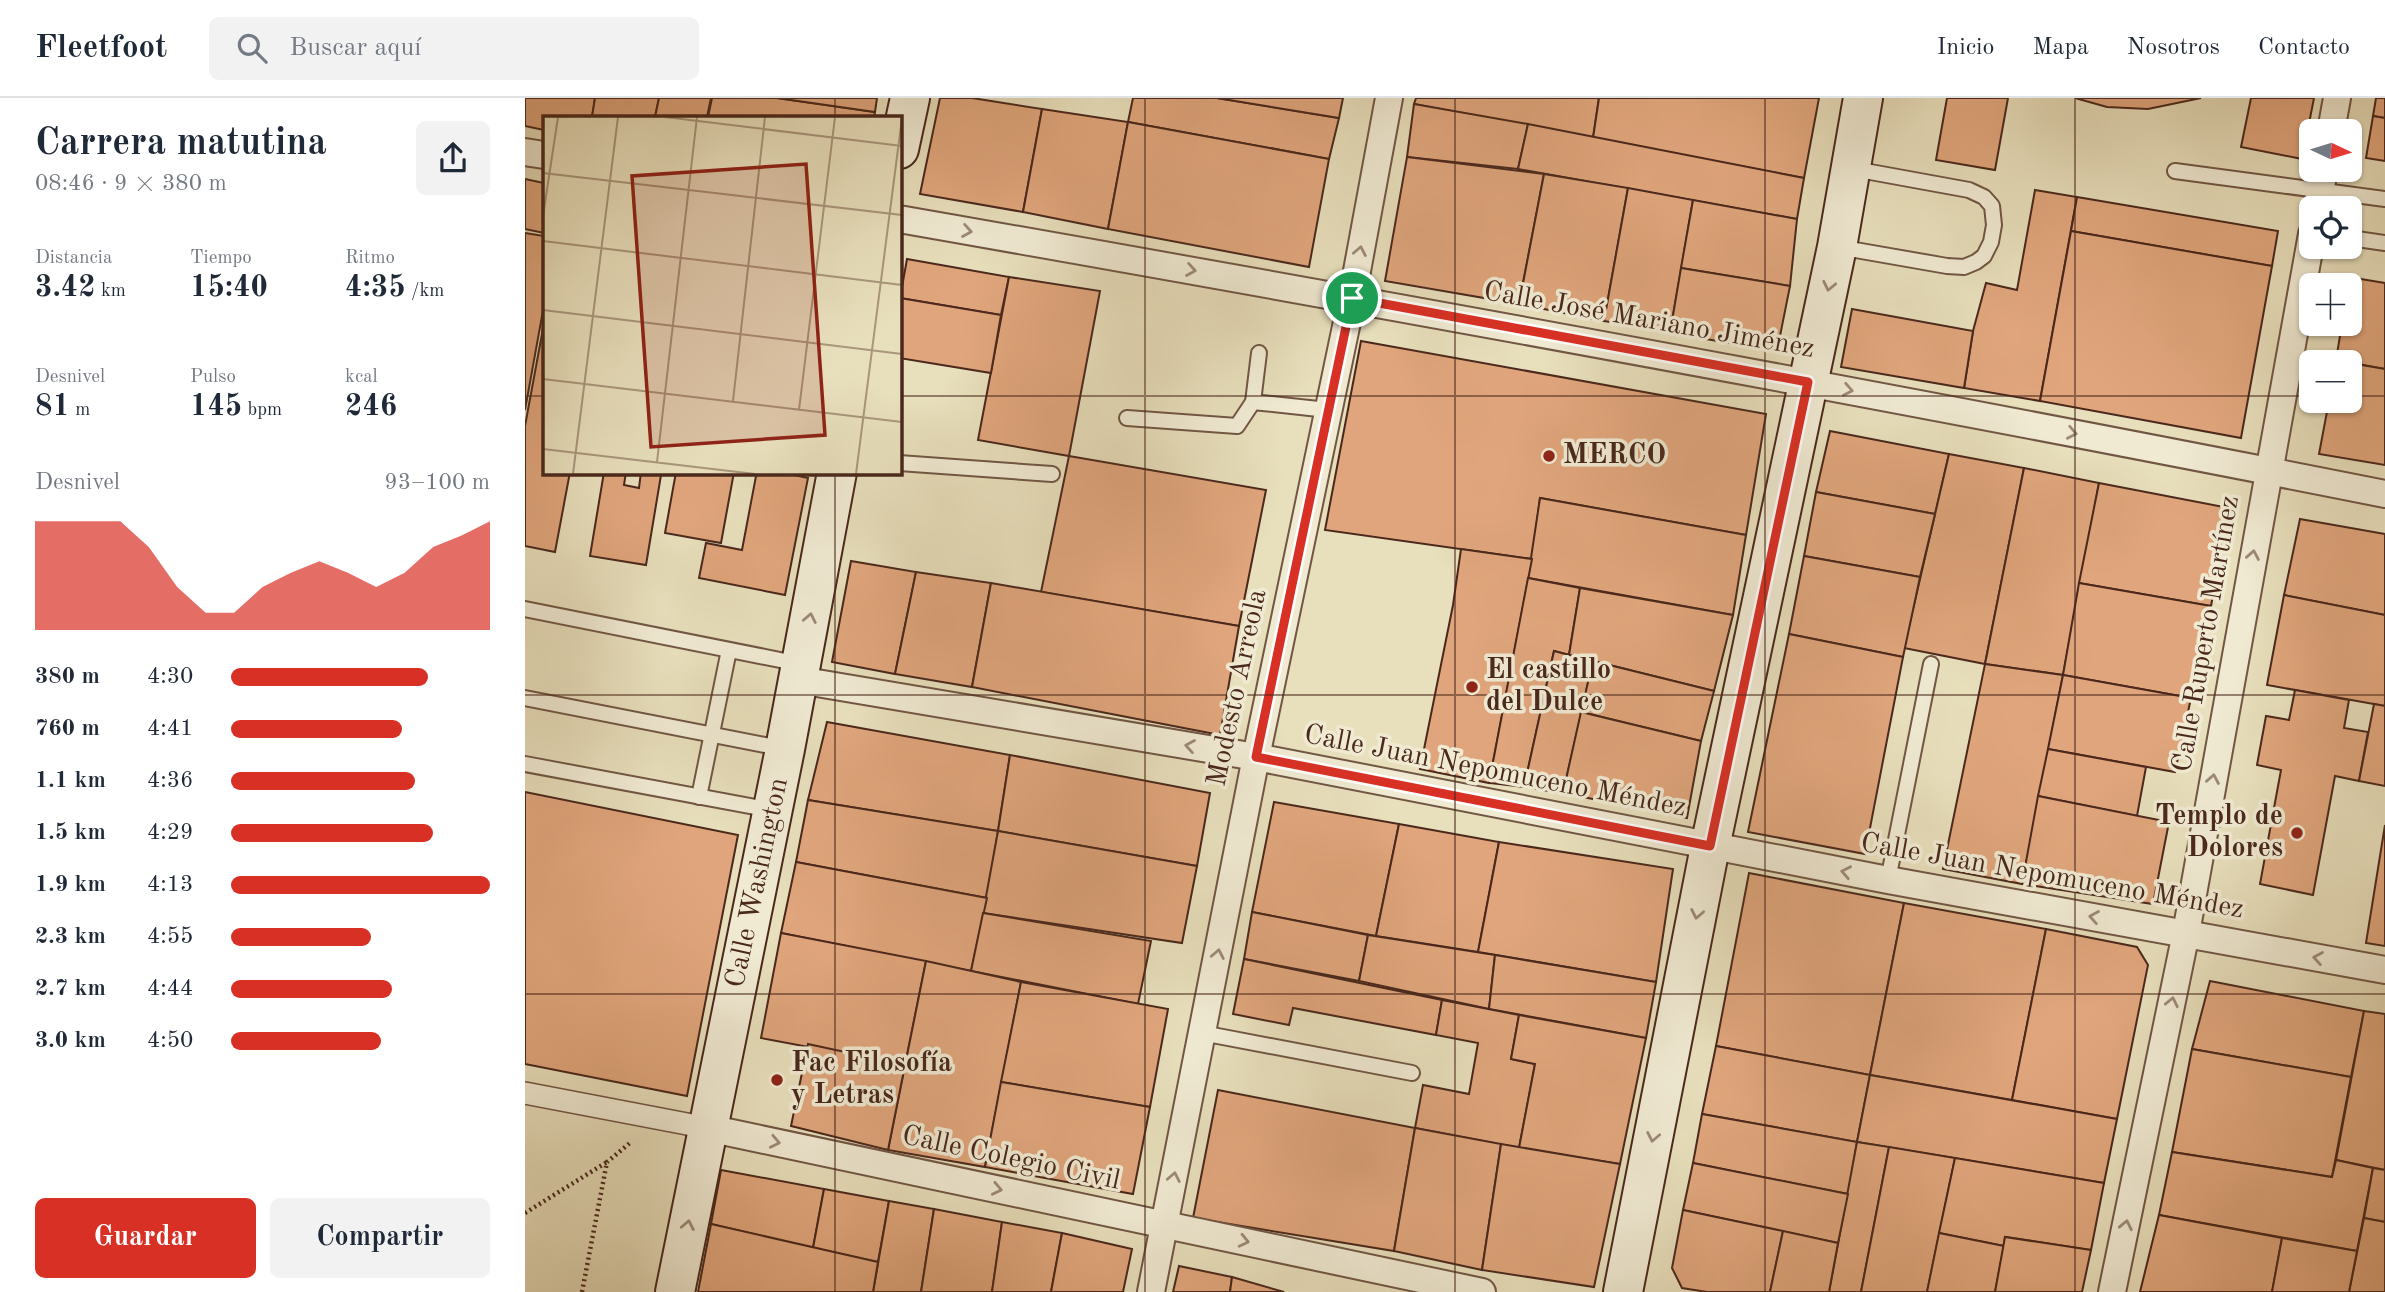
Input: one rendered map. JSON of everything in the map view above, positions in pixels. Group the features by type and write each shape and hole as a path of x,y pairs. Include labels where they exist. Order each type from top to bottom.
{"main road":[{"path":"901,140 910,98"},
{"path":"1623,1292 1710,846 1837,247 1863,98"},
{"name":"Calle Washington","path":"675,1292 773,811 837,474"}],"street":[{"name":"Modesto Arreola","path":"1151,1292 1256,757 1352,298 1389,98"},
{"path":"2333,119 2337,98"},
{"path":"525,152 543,155"},
{"name":"Calle José Mariano Jiménez","path":"901,219 1352,298 1808,382 2385,494"},
{"name":"Calle Ruperto Martínez","path":"2112,1292 2186,933 2307,259"},
{"name":"Calle Juan Nepomuceno Méndez","path":"800,672 1256,757 1888,880 2385,970"},
{"name":"Calle Colegio Civil","path":"525,1093 708,1128 1482,1292"}],"lane":[{"path":"1837,247 1964,267 1984,256 1991,242 1994,225 1992,206 1983,197 1969,190 1851,169"},
{"path":"2175,171 2385,199"},
{"path":"2362,240 2385,243"},
{"path":"1127,418 1237,426 1252,402 1259,353"},
{"path":"1252,402 1328,410"},
{"path":"901,463 1052,474"},
{"path":"525,609 729,650 800,672"},
{"path":"699,797 729,650"},
{"path":"1888,880 1931,664"},
{"path":"525,698 785,749"},
{"path":"525,764 773,811"},
{"path":"1202,1033 1412,1073"}],"path":[{"path":"525,1213 607,1162 658,1119"},
{"path":"582,1292 607,1162"}],"building":[{"path":"525,98 595,98 592,116 543,116 543,130 525,126"},
{"path":"595,98 659,98 655,116 592,116"},
{"path":"659,98 711,98 707,116 655,116"},
{"path":"712,98 777,98 875,112 874,116 708,116"},
{"path":"777,98 877,98 875,112"},
{"path":"940,98 972,98 1042,109 1023,212 920,194"},
{"path":"1133,98 1217,98 1339,118 1329,159 1128,122"},
{"path":"1217,98 1343,98 1339,118"},
{"path":"1416,98 1599,98 1593,138 1414,104"},
{"path":"1599,98 1819,98 1804,178 1593,138"},
{"path":"1947,98 2008,98 1995,170 1936,160"},
{"path":"2075,98 2201,98 2148,109 2107,107"},
{"path":"2251,98 2314,98 2310,119 2299,119 2299,158 2241,147"},
{"path":"2376,98 2385,98 2385,118 2373,116"},
{"path":"1414,104 1528,124 1518,169 1407,157"},
{"path":"1042,109 1128,122 1108,229 1023,212"},
{"path":"2373,116 2385,118 2385,161 2366,158"},
{"path":"1128,122 1329,159 1309,267 1108,229"},
{"path":"1528,124 1804,178 1797,219 1518,169"},
{"path":"1407,157 1544,174 1519,304 1385,281"},
{"path":"1544,174 1628,188 1604,321 1519,304"},
{"path":"525,179 543,183 543,233 525,229"},
{"path":"1628,188 1693,200 1670,333 1604,321"},
{"path":"2035,190 2077,197 2040,401 1964,388 1973,331 1986,283 2017,290"},
{"path":"2077,197 2278,231 2272,266 2071,231"},
{"path":"1693,200 1797,219 1790,286 1681,268"},
{"path":"2071,231 2272,266 2241,438 2040,401"},
{"path":"525,233 543,236 543,311 525,410"},
{"path":"907,259 1009,277 1001,315 901,298"},
{"path":"1681,268 1790,286 1777,351 1670,333"},
{"path":"1009,277 1100,291 1069,456 978,440"},
{"path":"2362,279 2385,283 2385,369 2362,365 2362,350 2338,350 2340,336 2362,336"},
{"path":"901,298 1001,315 991,373 901,358"},
{"path":"1852,309 1973,331 1964,388 1841,367"},
{"path":"543,328 543,474 570,474 555,552 525,546 525,426"},
{"name":"MERCO","path":"1361,341 1766,414 1746,535 1540,498 1532,559 1325,530"},
{"path":"2362,365 2385,369 2385,465 2319,454 2327,413 2362,413"},
{"path":"1830,431 1949,454 1935,514 1816,492"},
{"path":"1949,454 2024,468 1985,664 1904,648"},
{"path":"1069,456 1266,490 1239,626 1041,592"},
{"path":"2024,468 2099,483 2063,675 1985,664"},
{"path":"604,474 626,474 624,485 639,488 641,474 661,475 646,565 590,556"},
{"path":"676,474 734,474 721,543 665,533"},
{"path":"789,474 808,478 785,595 699,578 706,543 742,550 756,476"},
{"path":"2099,483 2229,508 2211,606 2079,583"},
{"path":"1816,492 1935,514 1920,577 1804,556"},
{"path":"1540,498 1746,535 1733,615 1528,578"},
{"path":"2300,519 2385,534 2385,615 2284,595"},
{"name":"El castillo del Dulce","path":"1461,549 1532,559 1489,783 1420,769 1453,605"},
{"path":"1804,556 1920,577 1903,657 1789,634"},
{"path":"851,561 916,572 895,674 832,662"},
{"path":"916,572 991,583 972,687 895,674"},
{"path":"1528,578 1580,588 1569,655 1554,651 1524,787 1489,783"},
{"path":"991,583 1239,626 1220,735 972,687"},
{"path":"2079,583 2211,606 2191,698 2063,675"},
{"path":"1580,588 1733,615 1714,691 1569,655"},
{"path":"2284,595 2385,615 2385,706 2267,685"},
{"path":"1789,634 1903,657 1865,854 1748,832"},
{"path":"1554,651 1593,661 1563,793 1524,787"},
{"path":"1593,661 1714,691 1701,741 1581,712"},
{"path":"1985,664 2063,675 2022,884 1943,869"},
{"path":"2063,675 2191,698 2175,772 2048,749"},
{"name":"Templo de Dolores","path":"2295,690 2349,700 2344,728 2368,732 2359,781 2335,776 2313,895 2260,884 2281,770 2257,765 2266,716 2289,720"},
{"path":"2374,704 2385,706 2385,786 2359,781"},
{"path":"1581,712 1701,741 1687,818 1563,793"},
{"path":"827,722 1010,755 998,831 808,800"},
{"path":"2048,749 2146,767 2137,816 2038,796"},
{"path":"1010,755 1210,793 1197,866 998,831"},
{"path":"525,792 738,835 687,1096 525,1064"},
{"path":"2038,796 2169,822 2153,904 2022,884"},
{"path":"808,800 998,831 987,898 796,862"},
{"path":"1274,802 1399,824 1376,936 1252,912"},
{"path":"1399,824 1499,842 1478,952 1376,936"},
{"path":"2385,825 2385,946 2366,943"},
{"path":"998,831 1197,866 1182,943 983,913"},
{"path":"1499,842 1673,869 1656,982 1478,952"},
{"path":"796,862 987,898 971,971 781,933"},
{"path":"1749,873 1904,903 1870,1075 1716,1046"},
{"path":"1904,903 2046,929 2012,1100 1870,1075"},
{"path":"1252,912 1368,935 1359,981 1244,959"},
{"path":"983,913 1151,941 1138,1004 971,971"},
{"path":"2046,929 2137,947 2148,965 2117,1119 2012,1100"},
{"path":"781,933 926,961 905,1065 761,1038"},
{"path":"1368,935 1495,955 1489,1009 1359,981"},
{"path":"1495,955 1656,982 1646,1038 1489,1009"},
{"path":"1244,959 1442,1000 1436,1035 1293,1008 1289,1025 1233,1014"},
{"path":"926,961 1021,982 985,1167 888,1150"},
{"path":"2210,981 2364,1011 2351,1077 2192,1049"},
{"path":"1021,982 1168,1009 1150,1107 1001,1082"},
{"path":"1442,1000 1519,1015 1511,1059 1535,1064 1519,1148 1415,1128 1423,1085 1469,1094 1478,1043 1436,1035"},
{"path":"2364,1011 2385,1014 2385,1170 2336,1160"},
{"path":"1519,1015 1646,1038 1620,1164 1519,1148 1535,1064 1511,1059"},
{"path":"808,1044 905,1065 888,1150 791,1126"},
{"path":"1716,1046 1870,1075 1857,1142 1702,1114"},
{"path":"2192,1049 2351,1077 2332,1177 2172,1152"},
{"path":"1870,1075 2117,1119 2104,1183 1857,1142"},
{"path":"1001,1082 1150,1107 1133,1194 985,1167"},
{"path":"1218,1090 1415,1128 1394,1251 1193,1218"},
{"path":"1702,1114 1857,1142 1848,1194 1693,1163"},
{"path":"1415,1128 1501,1144 1482,1270 1394,1251"},
{"path":"1857,1142 1889,1147 1861,1292 1829,1292"},
{"path":"1501,1144 1620,1164 1594,1287 1482,1270"},
{"path":"1889,1147 1955,1158 1927,1292 1861,1292"},
{"path":"2172,1152 2332,1177 2336,1160 2373,1168 2357,1251 2159,1215"},
{"path":"1955,1158 2104,1183 2091,1250 2005,1237 2004,1246 1939,1233"},
{"path":"1693,1163 1848,1194 1838,1243 1683,1210"},
{"path":"2373,1168 2385,1170 2385,1222 2364,1218"},
{"path":"721,1170 824,1189 813,1248 711,1224"},
{"path":"824,1189 889,1201 878,1262 813,1248"},
{"path":"889,1201 934,1209 921,1292 873,1292"},
{"path":"934,1209 1002,1222 992,1292 921,1292"},
{"path":"1683,1210 1783,1231 1770,1292 1707,1292 1682,1288 1672,1268"},
{"path":"2159,1215 2282,1238 2272,1292 2140,1292"},
{"path":"2364,1218 2385,1222 2385,1292 2349,1292"},
{"path":"1002,1222 1062,1233 1051,1292 992,1292"},
{"path":"711,1224 878,1262 873,1292 698,1292"},
{"path":"1783,1231 1838,1243 1829,1292 1770,1292"},
{"path":"1062,1233 1132,1249 1123,1292 1051,1292"},
{"path":"1939,1233 2004,1246 1995,1292 1927,1292"},
{"path":"2005,1237 2091,1250 2082,1292 1995,1292"},
{"path":"2282,1238 2357,1251 2349,1292 2272,1292"},
{"path":"1179,1266 1232,1277 1230,1292 1173,1292"},
{"path":"1232,1277 1284,1292 1230,1292"}],"place":[{"name":"MERCO","path":"1549,456"},
{"name":"El castillo del Dulce","path":"1472,687"},
{"name":"Templo de Dolores","path":"2297,833"},
{"name":"Fac Filosofía y Letras","path":"777,1080"}],"route":[{"path":"1352,298 1808,382 1710,846 1256,757 1352,298"}]}
